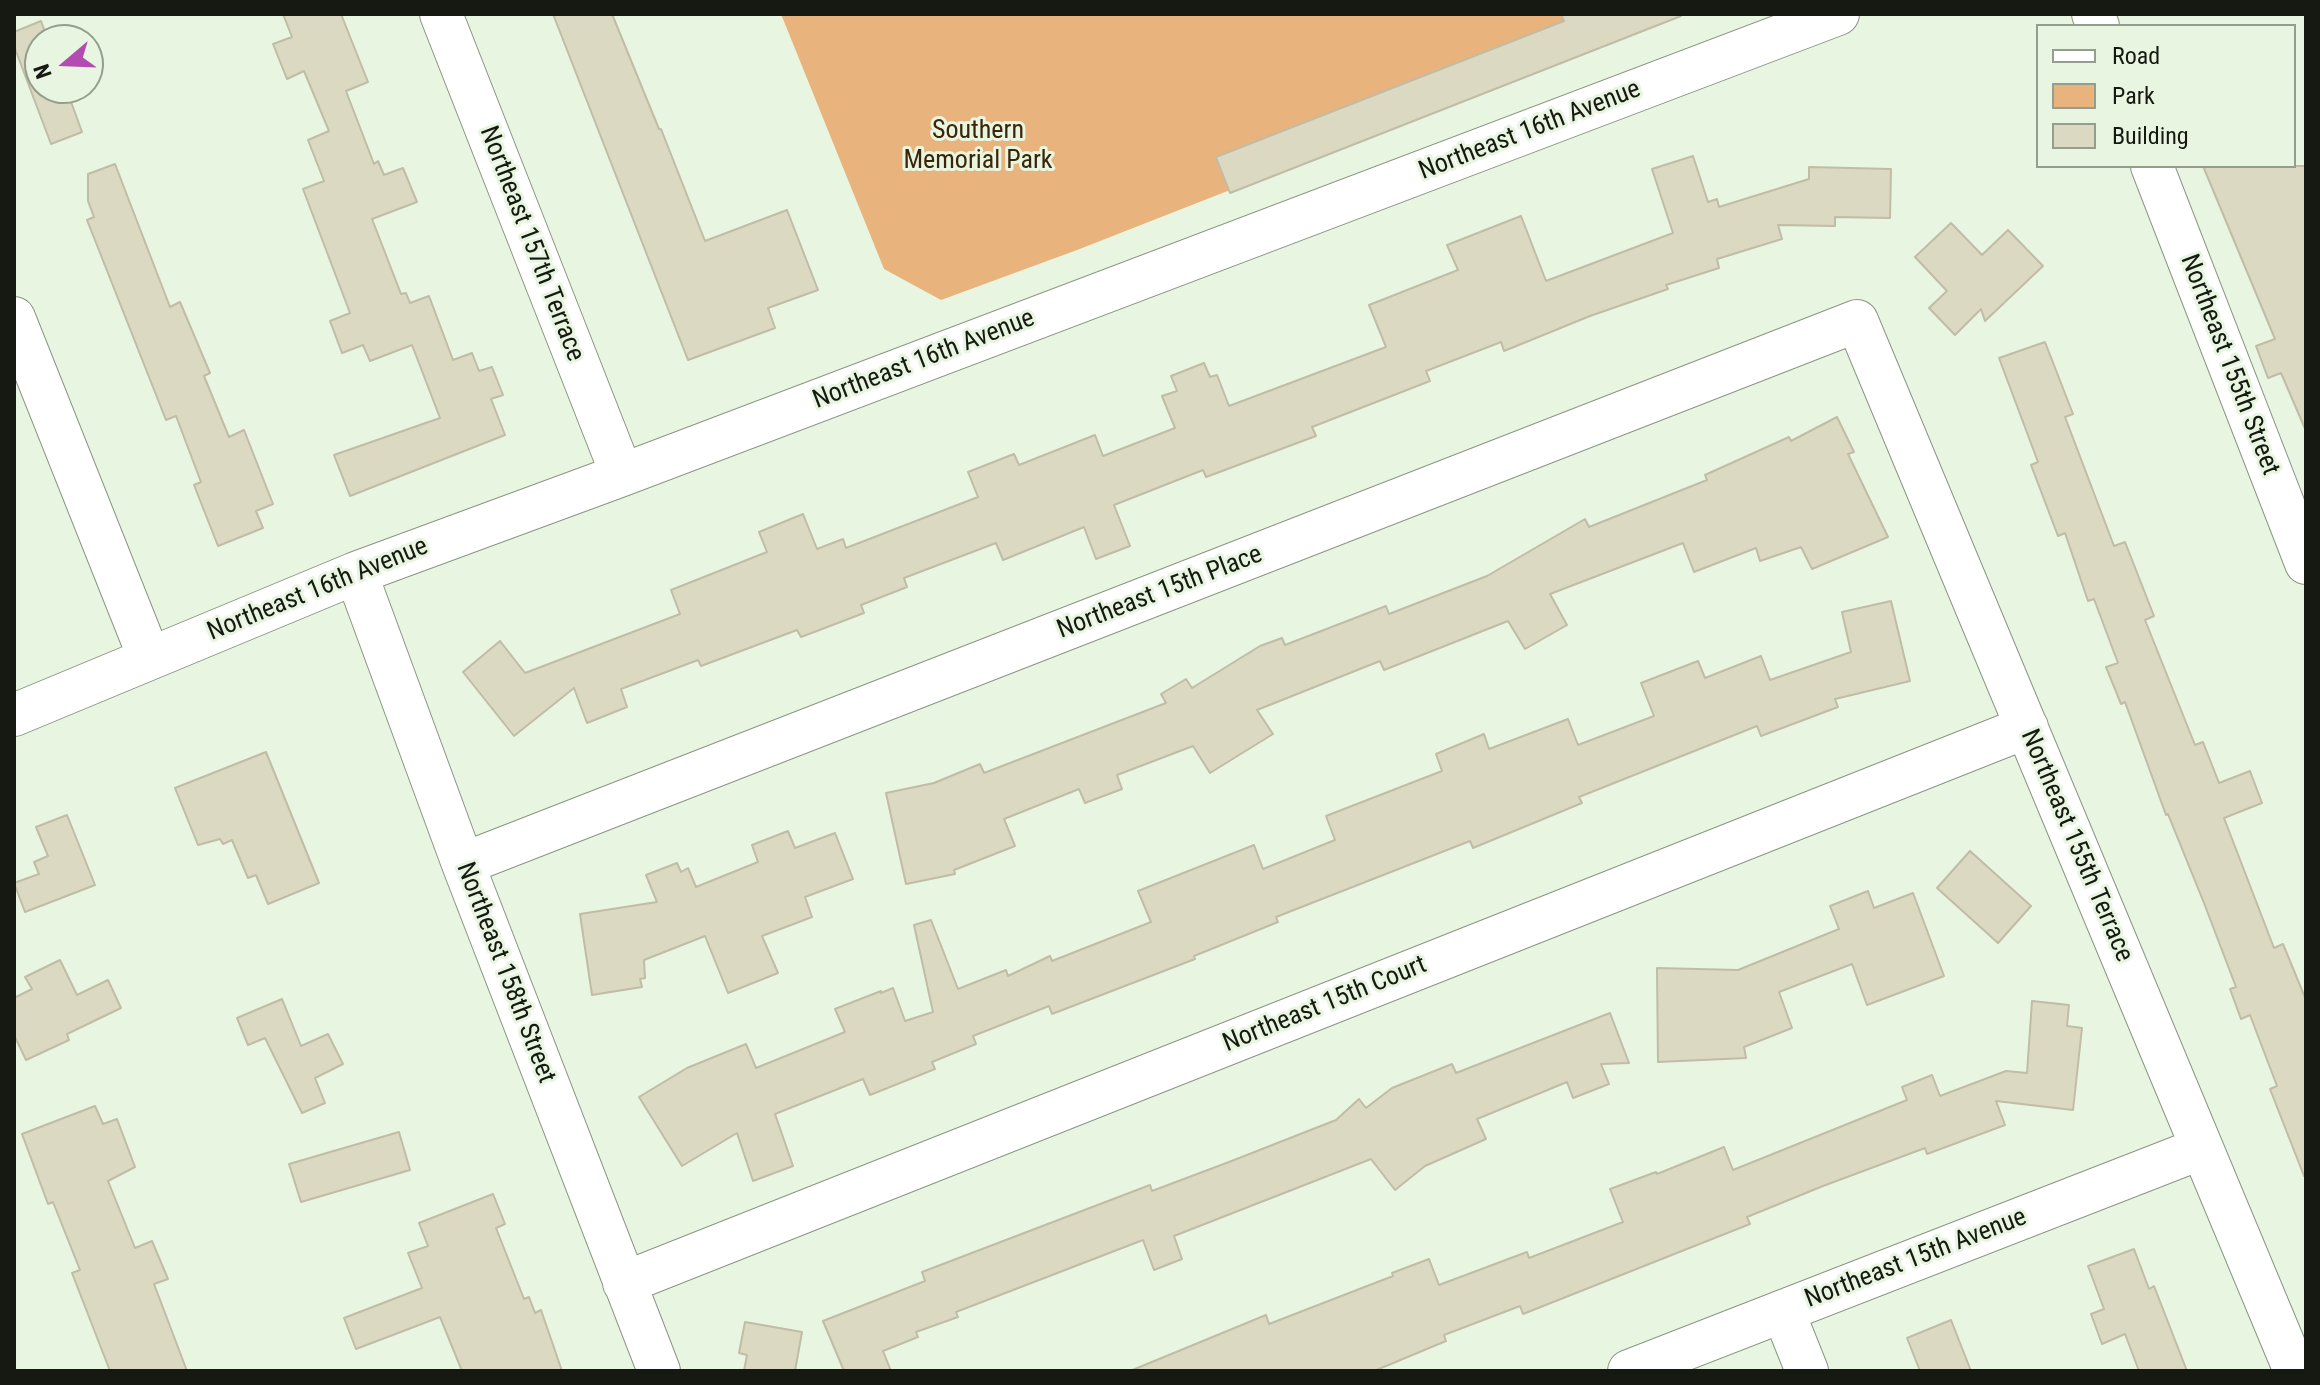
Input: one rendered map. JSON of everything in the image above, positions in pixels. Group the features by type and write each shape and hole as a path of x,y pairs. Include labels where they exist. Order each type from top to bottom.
{"street":[{"name":"Northeast 157th Terrace","path":"441,14 622,475"},
{"name":"Northeast 16th Avenue","path":"14,715 356,573 1838,14"},
{"name":"Northeast 155th Street","path":"2153,168 2306,563"},
{"path":"14,318 149,657"},
{"name":"Northeast 155th Terrace","path":"1857,321 2295,1371"},
{"name":"Northeast 15th Place","path":"463,864 1857,321"},
{"name":"Northeast 158th Street","path":"356,573 463,864 659,1371"},
{"name":"Northeast 15th Court","path":"624,1283 2027,727"},
{"name":"Northeast 15th Avenue","path":"1629,1371 2202,1148"},
{"path":"1783,1311 1807,1371"}],"green space":[{"name":"Southern Memorial Park","path":"781,14 1679,14 1077,250 941,300 884,269"}],"building":[{"path":"283,14 341,14 368,82 346,91 374,164 378,161 384,175 403,168 417,202 372,219 401,294 406,293 410,303 429,296 453,360 472,353 479,371 492,367 503,395 491,399 505,435 350,496 334,455 440,418 412,345 370,361 363,345 342,353 330,321 350,313 303,189 324,181 308,140 329,131 304,71 287,79 273,44 292,37"},
{"path":"553,14 612,14 705,241 787,210 818,290 768,308 775,328 688,360"},
{"path":"1561,14 1681,16 1230,193 1216,157 1564,21"},
{"path":"24,28 24,72 14,46 14,32"},
{"path":"36,104 72,104 82,132 51,144"},
{"path":"1693,156 1708,202 1717,199 1719,207 1809,179 1809,167 1891,169 1890,218 1835,217 1835,226 1778,225 1782,239 1717,259 1719,268 1666,285 1668,289 1504,351 1501,342 1426,371 1430,381 1312,427 1316,436 1206,477 1203,470 1114,505 1130,546 1096,559 1084,527 1003,560 996,543 904,578 907,587 861,605 864,613 801,637 797,630 701,666 698,660 621,689 627,707 587,723 574,688 514,736 463,672 500,641 525,673 680,614 671,590 767,552 759,532 803,514 817,549 843,539 846,548 978,497 968,472 1014,454 1019,465 1095,435 1103,456 1175,428 1162,396 1177,391 1171,376 1204,363 1210,377 1217,375 1229,406 1386,347 1369,305 1458,270 1447,245 1521,216 1546,281 1673,233 1652,169"},
{"path":"115,164 170,307 180,302 210,373 204,376 229,437 244,430 273,504 256,511 263,528 218,546 194,485 201,482 176,416 166,420 87,220 94,217 88,201 88,174"},
{"path":"2306,166 2306,431 2281,373 2268,378 2256,346 2275,339 2204,168"},
{"path":"1951,223 1982,255 2008,230 2043,266 1985,321 1981,309 1955,335 1929,308 1947,291 1915,257"},
{"path":"2045,342 2073,414 2065,417 2114,546 2125,542 2154,616 2145,620 2195,745 2203,742 2219,783 2250,771 2262,803 2224,818 2274,948 2283,944 2306,1000 2304,1176 2270,1089 2277,1086 2250,1015 2241,1019 2230,989 2236,987 2204,903 2166,815 2125,702 2121,704 2106,667 2118,663 2094,599 2088,601 2065,533 2058,536 2031,465 2038,462 1999,358"},
{"path":"1837,417 1854,452 1848,454 1888,537 1812,569 1801,547 1760,561 1756,548 1694,572 1683,543 1550,594 1567,625 1525,649 1508,621 1384,670 1380,661 1257,710 1273,734 1210,773 1193,746 1117,775 1122,789 1085,803 1079,789 1004,819 1015,846 954,870 955,874 906,884 886,793 934,783 980,764 984,773 1166,703 1161,694 1186,679 1192,688 1260,646 1282,638 1285,645 1386,606 1389,614 1487,576 1585,519 1589,527 1707,480 1705,475 1789,437 1791,441"},
{"path":"1891,601 1910,681 1835,699 1838,707 1761,736 1757,726 1579,797 1582,803 1473,848 1470,841 1276,917 1278,922 1194,956 1195,959 1052,1014 1049,1006 973,1036 976,1044 932,1062 935,1069 870,1095 863,1079 775,1114 793,1166 753,1181 737,1133 682,1166 639,1097 687,1068 746,1044 756,1068 845,1032 835,1009 881,991 893,988 905,1021 933,1012 914,925 931,920 958,989 1006,970 1008,976 1050,956 1052,961 1151,922 1138,891 1254,845 1263,869 1335,840 1326,816 1442,771 1436,754 1484,734 1489,749 1568,719 1578,745 1654,716 1641,683 1698,661 1705,678 1761,656 1770,680 1851,652 1842,612"},
{"path":"266,752 319,883 268,904 256,875 248,878 232,840 223,844 220,839 198,845 175,788"},
{"path":"67,815 95,885 25,912 14,883 39,874 34,862 48,856 36,827"},
{"path":"788,831 795,848 835,833 853,879 805,897 812,917 762,936 778,973 728,993 705,936 644,960 645,978 640,979 642,987 592,995 580,914 657,902 646,875 677,863 681,872 688,868 696,887 758,862 752,845"},
{"path":"1970,851 2031,906 1998,943 1937,888"},
{"path":"1868,891 1874,908 1913,893 1944,976 1867,1005 1852,964 1779,992 1792,1028 1744,1047 1746,1058 1658,1062 1657,968 1738,970 1839,929 1830,906"},
{"path":"60,960 77,995 108,980 121,1008 67,1034 69,1040 26,1060 14,1035 14,998 32,989 25,977"},
{"path":"282,999 301,1046 328,1034 343,1064 315,1078 325,1103 302,1113 265,1038 248,1045 237,1018"},
{"path":"2032,1001 2069,1005 2067,1026 2082,1028 2073,1110 1996,1101 2005,1125 1927,1154 1925,1148 1823,1186 1747,1217 1750,1224 1523,1314 1520,1306 1444,1335 1446,1341 1374,1371 1130,1371 1266,1315 1269,1324 1429,1259 1439,1285 1527,1252 1529,1258 1623,1222 1610,1189 1724,1147 1733,1170 1907,1100 1902,1087 1932,1075 1940,1096 2006,1071 2027,1073"},
{"path":"1610,1013 1629,1063 1601,1064 1609,1084 1573,1098 1567,1082 1477,1119 1486,1139 1425,1166 1395,1190 1371,1159 1174,1236 1182,1259 1154,1270 1143,1240 956,1312 958,1317 916,1332 918,1337 883,1351 891,1371 844,1371 823,1321 925,1281 922,1272 1150,1185 1152,1191 1336,1120 1359,1099 1366,1108 1392,1088 1452,1064 1456,1073"},
{"path":"95,1106 103,1124 117,1119 135,1167 108,1181 135,1248 152,1241 168,1279 154,1284 187,1371 110,1371 72,1273 80,1270 53,1202 48,1204 22,1134"},
{"path":"399,1132 410,1170 301,1202 289,1164"},
{"path":"493,1194 505,1224 496,1228 524,1299 529,1297 535,1313 541,1310 562,1371 462,1371 440,1317 356,1349 344,1318 422,1288 408,1253 428,1246 419,1223"},
{"path":"2134,1249 2149,1289 2154,1286 2187,1371 2139,1371 2125,1334 2102,1344 2091,1314 2104,1309 2088,1266"},
{"path":"1951,1320 1971,1371 1920,1371 1907,1338"},
{"path":"745,1322 802,1332 795,1371 744,1371 747,1355 739,1353"}]}
